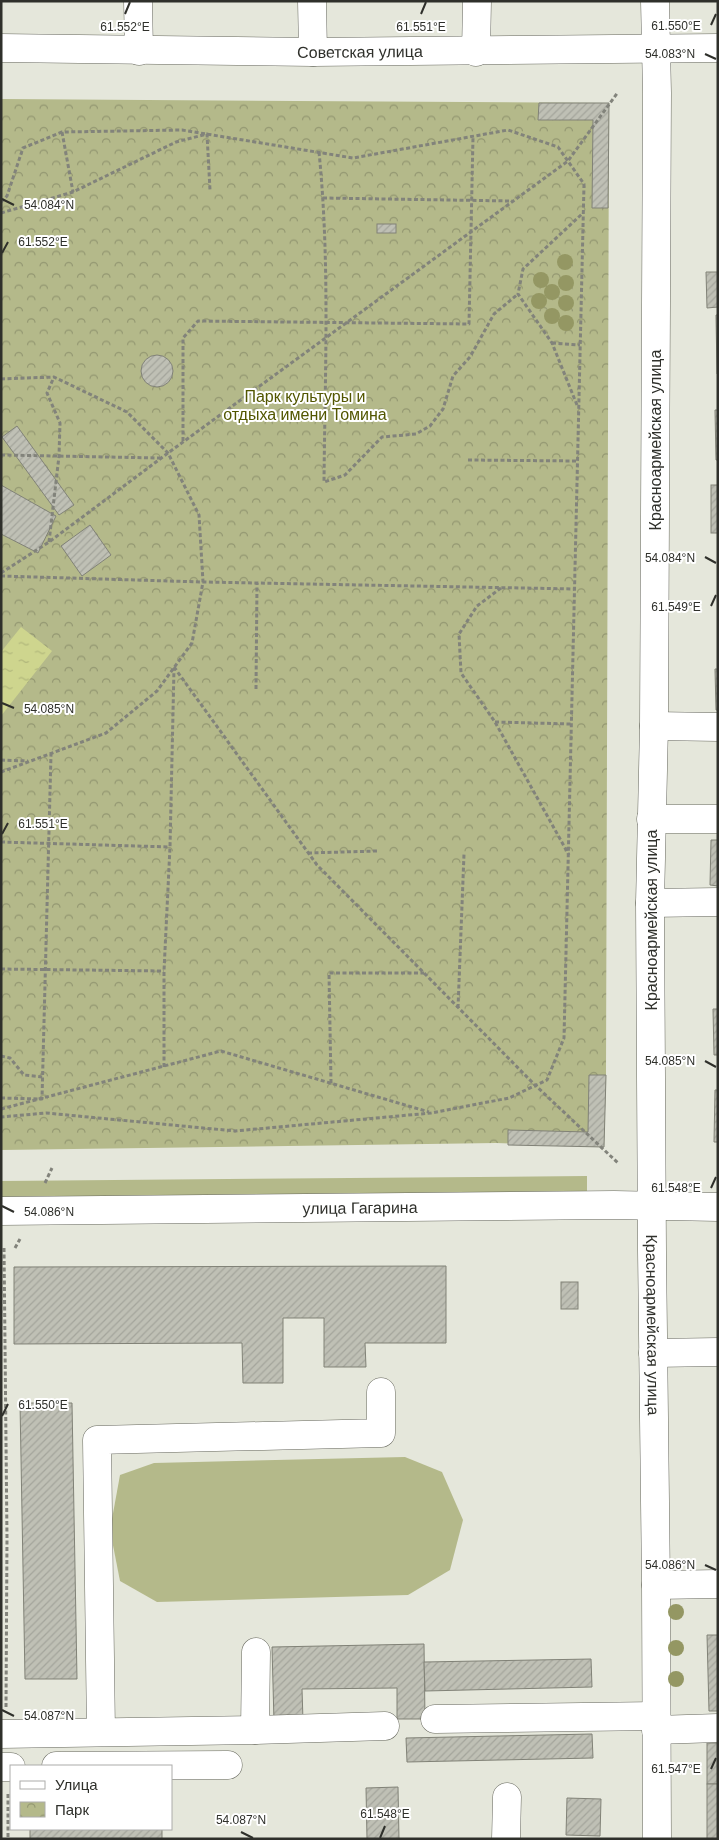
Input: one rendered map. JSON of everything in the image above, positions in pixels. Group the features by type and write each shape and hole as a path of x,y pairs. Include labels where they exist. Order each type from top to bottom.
{"street":[{"path":"138,1 139,51"},
{"path":"312,1 313,52"},
{"path":"476,1 476,52"},
{"name":"Красноармейская улица","path":"655,1 654,726 650,903 657,1839"},
{"name":"Советская улица","path":"1,48 313,52 476,52 718,48"},
{"path":"654,726 718,727"},
{"path":"651,818 718,819"},
{"path":"650,903 718,902"},
{"name":"улица Гагарина","path":"1,1211 718,1207"},
{"path":"653,1353 718,1352"},
{"path":"101,1732 97,1440 381,1433 381,1392"},
{"path":"656,1585 718,1584"},
{"path":"256,1652 256,1730"},
{"path":"435,1720 656,1723 718,1728"},
{"path":"4,1734 385,1726"},
{"path":"172,1765 228,1765"},
{"path":"506,1839 507,1797"}],"path":[{"path":"1,574 49,542 160,458 568,161 618,92"},
{"path":"1,202 7,196 23,148 62,132 182,130 353,158 508,130 558,147 584,184 564,1038 547,1080 510,1098 431,1112 235,1132 46,1113 1,1117"},
{"path":"62,132 73,192"},
{"path":"207,134 210,190"},
{"path":"1,213 73,192 176,142 207,134"},
{"path":"183,442 183,338 198,321 469,324 473,136"},
{"path":"319,152 323,198 326,322 324,482 345,475 382,437 416,434 430,426 443,409 453,376 470,356 494,314 518,294 523,269 583,213"},
{"path":"323,198 513,201"},
{"path":"518,294 552,343 579,408"},
{"path":"552,343 580,345"},
{"path":"1,379 54,377 127,412 168,453 199,515 203,582 192,643 157,691 106,733 1,772"},
{"path":"49,542 60,456 60,423 47,393 54,377"},
{"path":"1,454 160,458"},
{"path":"468,460 578,461"},
{"path":"1,574 203,582 574,589"},
{"path":"256,689 257,583"},
{"path":"501,588 477,606 459,634 461,673 495,722 569,855"},
{"path":"164,1067 164,971 170,847 174,667"},
{"path":"174,667 316,865 535,1085 618,1163"},
{"path":"495,722 571,724"},
{"path":"42,1099 51,754"},
{"path":"1,760 31,761"},
{"path":"1,842 170,847"},
{"path":"308,853 377,851"},
{"path":"458,1008 464,854"},
{"path":"1,969 164,971"},
{"path":"331,1083 330,973 424,974"},
{"path":"1,1109 221,1051 431,1112"},
{"path":"1,1056 10,1058 24,1075 43,1078"},
{"path":"1,1098 42,1099"},
{"path":"4,1248 7,1538 4,1734"},
{"path":"7,1767 8,1839"},
{"path":"1,1832 8,1832"}],"green space":[{"name":"Парк культуры и отдыха имени Томина","path":"1,99 609,103 606,1075 604,1147 496,1143 1,1150"},
{"path":"587,1176 587,1193 1,1197 1,1181"},
{"path":"405,1457 442,1472 463,1520 450,1570 408,1595 157,1602 120,1581 110,1530 120,1475 154,1463"}],"water":[{"path":"21,627 52,651 1,716 1,652"}],"building":[{"path":"539,103 609,103 608,208 592,208 593,120 538,120"},
{"path":"377,224 396,224 396,233 377,233"},
{"path":"706,272 718,272 718,307 707,308"},
{"path":"716,315 718,315 718,374 717,374"},
{"path":"157,355 163,356 168,360 172,365 172,377 168,382 163,386 157,387 151,386 146,382 142,377 141,371 142,365 146,360 151,356"},
{"path":"715,410 718,410 718,460 716,460"},
{"path":"17,426 74,505 59,515 2,437"},
{"path":"1,485 56,516 38,553 1,534"},
{"path":"711,485 718,485 718,533 711,533"},
{"path":"90,525 111,555 82,576 61,546"},
{"path":"715,669 718,669 718,710 716,710"},
{"path":"711,840 718,840 718,886 710,885"},
{"path":"713,1009 718,1009 718,1055 714,1055"},
{"path":"589,1075 606,1075 604,1147 508,1145 508,1130 588,1132"},
{"path":"715,1090 718,1090 718,1142 714,1142"},
{"path":"446,1266 446,1343 365,1343 366,1367 324,1367 324,1318 283,1318 283,1383 243,1383 242,1343 14,1344 14,1267"},
{"path":"561,1282 578,1282 578,1309 561,1309"},
{"path":"20,1403 72,1403 77,1679 25,1679"},
{"path":"707,1635 718,1635 718,1711 709,1711"},
{"path":"424,1644 425,1719 397,1719 397,1688 302,1689 303,1721 274,1722 272,1647"},
{"path":"591,1659 592,1687 425,1691 424,1662"},
{"path":"592,1734 593,1758 407,1762 406,1738"},
{"path":"707,1743 718,1743 718,1784 707,1784"},
{"path":"707,1784 718,1784 718,1839 707,1839"},
{"path":"398,1787 399,1839 367,1839 366,1788"},
{"path":"567,1798 601,1799 600,1836 566,1835"},
{"path":"30,1830 162,1830 162,1839 30,1839"}]}
